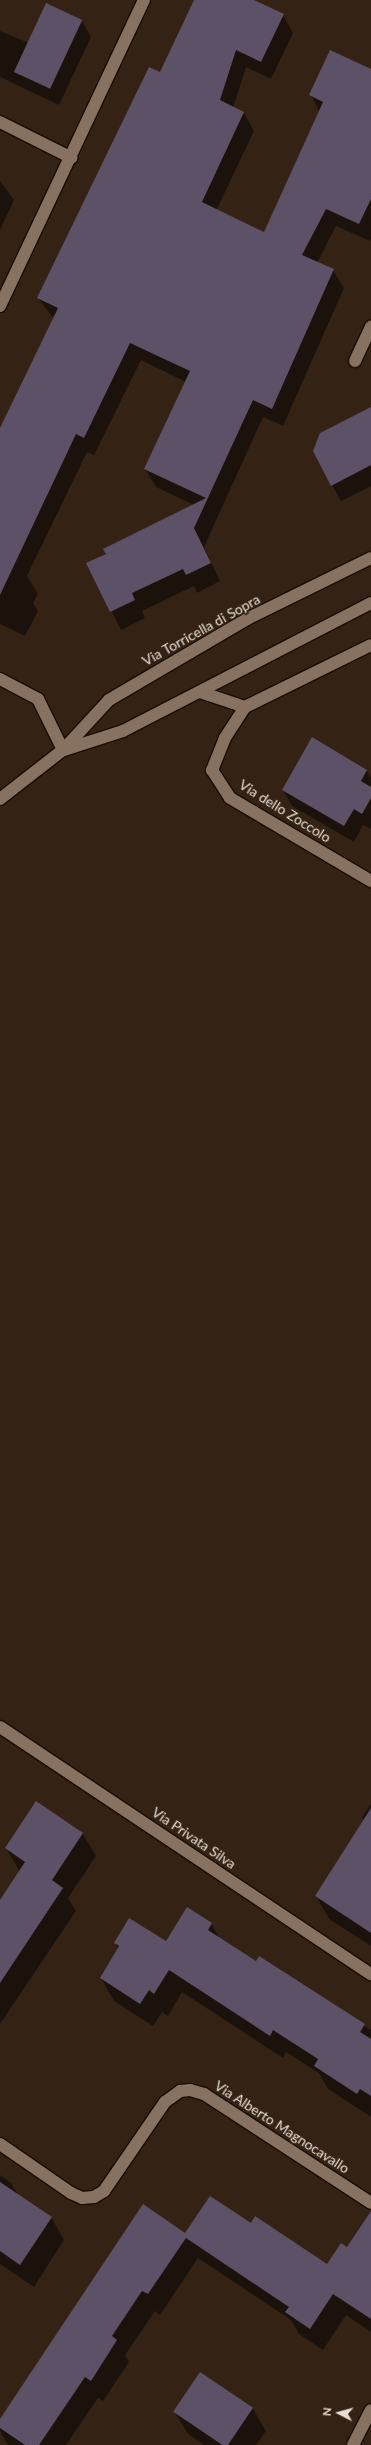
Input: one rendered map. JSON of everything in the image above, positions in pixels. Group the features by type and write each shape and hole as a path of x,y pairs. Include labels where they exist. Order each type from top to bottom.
{"street":[{"path":"0,306 72,158 144,0"},
{"path":"0,122 72,158"},
{"path":"354,361 371,326"},
{"name":"Via Torricella di Sopra","path":"0,799 63,750 109,700 247,619 371,558"},
{"name":"Via Torricella di Sopra","path":"63,750 124,730 371,603"},
{"path":"200,692 245,707 371,645"},
{"path":"0,680 38,699 63,750"},
{"name":"Via dello Zoccolo","path":"245,707 225,738 212,770 230,798 371,880"},
{"name":"Via Privata Silva","path":"0,1727 371,1974"},
{"name":"Via Alberto Magnocavallo","path":"0,2144 71,2193 82,2198 94,2197 104,2191 165,2102 180,2091 190,2090 204,2094 371,2203"},
{"path":"353,2445 371,2410"}],"building":[{"path":"194,0 254,0 284,14 261,62 236,50 220,100 244,112 202,202 264,232 323,102 309,95 330,50 371,69 371,199 359,224 326,209 302,255 334,269 272,409 253,400 194,528 211,563 186,575 183,569 132,593 135,600 110,612 86,563 106,554 103,549 206,498 144,469 190,371 130,343 84,438 76,434 0,595 0,428 58,308 37,298 149,67 160,72"},
{"path":"46,3 82,20 50,89 14,72"},
{"path":"371,407 371,465 331,486 313,451 320,433"},
{"path":"312,737 367,770 361,781 371,787 371,798 362,814 354,809 344,826 282,790"},
{"path":"36,1801 83,1833 52,1880 63,1888 0,1983 0,1900 25,1862 5,1848"},
{"path":"371,1808 371,1933 315,1896"},
{"path":"187,1907 212,1923 208,1930 256,1961 259,1956 365,2024 360,2032 371,2039 371,2096 360,2089 357,2094 314,2066 318,2059 273,2030 270,2036 169,1970 154,1994 149,1990 140,2004 100,1978 119,1946 114,1943 129,1918 166,1941"},
{"path":"0,2182 52,2217 20,2265 0,2251"},
{"path":"210,2196 251,2223 255,2216 327,2264 341,2243 347,2247 371,2211 371,2319 333,2294 310,2329 285,2312 289,2307 186,2238 148,2294 142,2291 112,2336 117,2340 91,2381 85,2377 39,2445 25,2445 0,2428 0,2419 143,2204 185,2233"},
{"path":"200,2372 253,2408 228,2445 222,2445 173,2412"}]}
